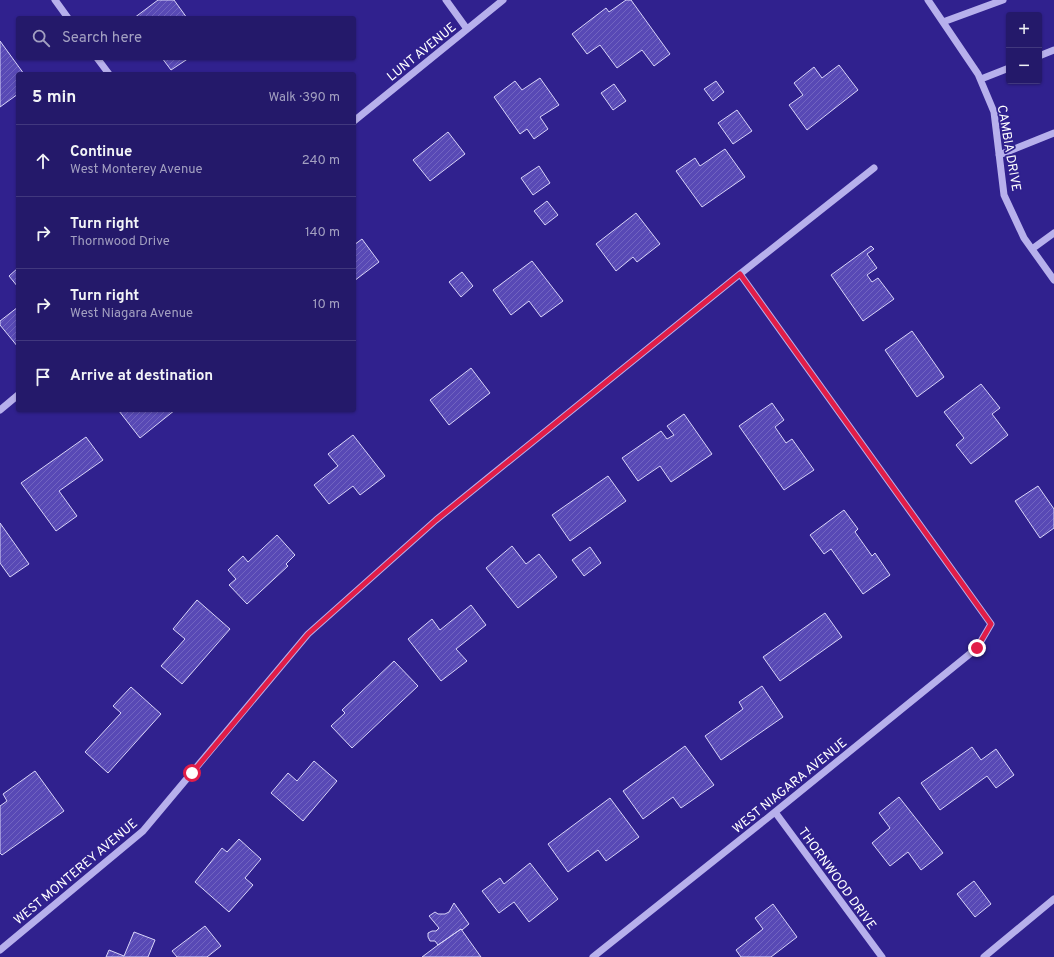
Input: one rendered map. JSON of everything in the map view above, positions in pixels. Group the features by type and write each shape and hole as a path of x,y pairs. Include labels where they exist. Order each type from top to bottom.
{"street":[{"path":"55,0 67,16"},
{"path":"446,0 468,29"},
{"name":"LUNT AVENUE","path":"356,119 503,0"},
{"name":"CAMBIA DRIVE","path":"928,0 981,79 994,112 1004,195 1024,238 1054,280"},
{"path":"943,22 1003,0"},
{"path":"1042,55 1054,50"},
{"path":"99,60 108,72"},
{"path":"981,79 1006,69"},
{"path":"999,155 1054,133"},
{"name":"WEST MONTEREY AVENUE","path":"0,950 143,831 308,634 436,520 740,274 874,168"},
{"path":"1032,249 1054,233"},
{"name":"WEST NIAGARA AVENUE","path":"594,957 977,648 991,624 740,274"},
{"path":"0,410 16,397"},
{"name":"THORNWOOD DRIVE","path":"775,812 882,957"},
{"path":"984,957 1054,899"}],"building":[{"path":"158,0 174,0 186,16 137,16"},
{"path":"626,0 631,0 670,54 654,66 642,50 617,68 600,45 587,54 572,34 606,8 609,12"},
{"path":"0,41 23,72 16,72 16,95 0,107"},
{"path":"164,60 186,60 171,70"},
{"path":"839,65 858,90 807,130 789,105 803,95 794,83 814,67 822,78"},
{"path":"540,78 559,105 540,117 548,129 534,139 527,129 520,134 494,97 515,81 522,90"},
{"path":"716,81 724,92 713,101 704,89"},
{"path":"614,84 626,101 613,110 601,93"},
{"path":"737,110 752,131 733,144 718,123"},
{"path":"448,132 465,154 430,181 413,160"},
{"path":"725,149 745,177 702,207 676,171 695,158 700,166"},
{"path":"539,166 550,183 533,195 521,178"},
{"path":"547,201 558,215 545,225 534,211"},
{"path":"636,213 660,244 637,262 633,257 616,271 596,244"},
{"path":"362,239 379,262 356,279 356,244"},
{"path":"871,246 874,249 867,254 877,268 867,275 872,282 878,278 894,299 863,321 831,275"},
{"path":"532,261 563,301 541,317 529,301 511,315 493,290"},
{"path":"16,270 16,285 9,276"},
{"path":"462,272 473,286 461,297 449,282"},
{"path":"16,309 16,345 0,325 0,321"},
{"path":"912,331 944,377 917,397 885,350"},
{"path":"471,368 490,393 449,425 430,400"},
{"path":"981,384 1000,408 992,414 1008,435 971,464 956,445 964,438 944,412"},
{"path":"772,403 784,420 775,427 786,443 792,439 814,470 784,490 739,426"},
{"path":"120,412 172,412 140,438"},
{"path":"684,414 712,454 671,482 660,466 638,481 622,458 661,431 667,439 674,435 667,426"},
{"path":"353,435 385,476 360,495 353,486 329,504 314,485 338,466 328,454"},
{"path":"86,437 103,460 59,491 77,516 56,531 21,483"},
{"path":"608,476 626,501 570,541 552,515"},
{"path":"1038,486 1054,509 1054,528 1040,538 1015,501"},
{"path":"844,510 858,529 855,532 872,556 875,553 890,575 863,594 831,549 824,554 810,535"},
{"path":"0,523 29,564 10,577 0,563"},
{"path":"277,535 295,555 286,564 288,566 247,604 229,585 236,579 228,570 243,556 248,562"},
{"path":"512,546 526,564 539,554 557,577 518,608 486,568"},
{"path":"590,547 601,563 584,576 572,560"},
{"path":"197,600 230,629 182,684 161,666 185,639 173,629"},
{"path":"471,605 486,625 456,649 467,661 441,681 408,639 432,619 440,630"},
{"path":"825,613 842,637 780,681 763,657"},
{"path":"394,661 418,686 352,748 331,726 345,713 342,710"},
{"path":"762,686 783,717 721,760 705,736 743,709 739,702"},
{"path":"131,687 161,714 108,773 85,752 121,713 113,706"},
{"path":"685,746 714,785 681,808 673,797 643,819 623,791"},
{"path":"972,747 981,760 996,749 1014,775 996,788 987,776 940,810 921,783"},
{"path":"314,761 337,781 303,821 271,793 288,773 297,781"},
{"path":"35,771 64,811 2,855 0,853 0,806 7,801 3,794"},
{"path":"899,797 943,853 921,870 908,852 890,866 872,843 890,828 879,813"},
{"path":"610,798 639,837 606,861 598,850 568,872 548,844"},
{"path":"239,839 261,859 245,878 253,885 229,912 195,882 222,848 227,852"},
{"path":"530,863 558,899 529,922 514,902 499,913 482,891 500,878 504,884"},
{"path":"974,881 991,904 975,917 957,894"},
{"path":"454,903 469,924 438,945 435,941 430,941 428,933 436,931 439,928 429,916 435,912 438,914 445,914 449,912"},
{"path":"773,904 797,937 771,957 741,957 736,950 763,929 755,918"},
{"path":"205,926 221,946 207,957 177,957 172,951"},
{"path":"461,929 481,957 422,957 438,945"},
{"path":"134,932 155,940 148,957 106,957 109,950 124,956"}],"route":[{"path":"192,773 308,634 436,520 740,274 991,624 977,648"}]}
